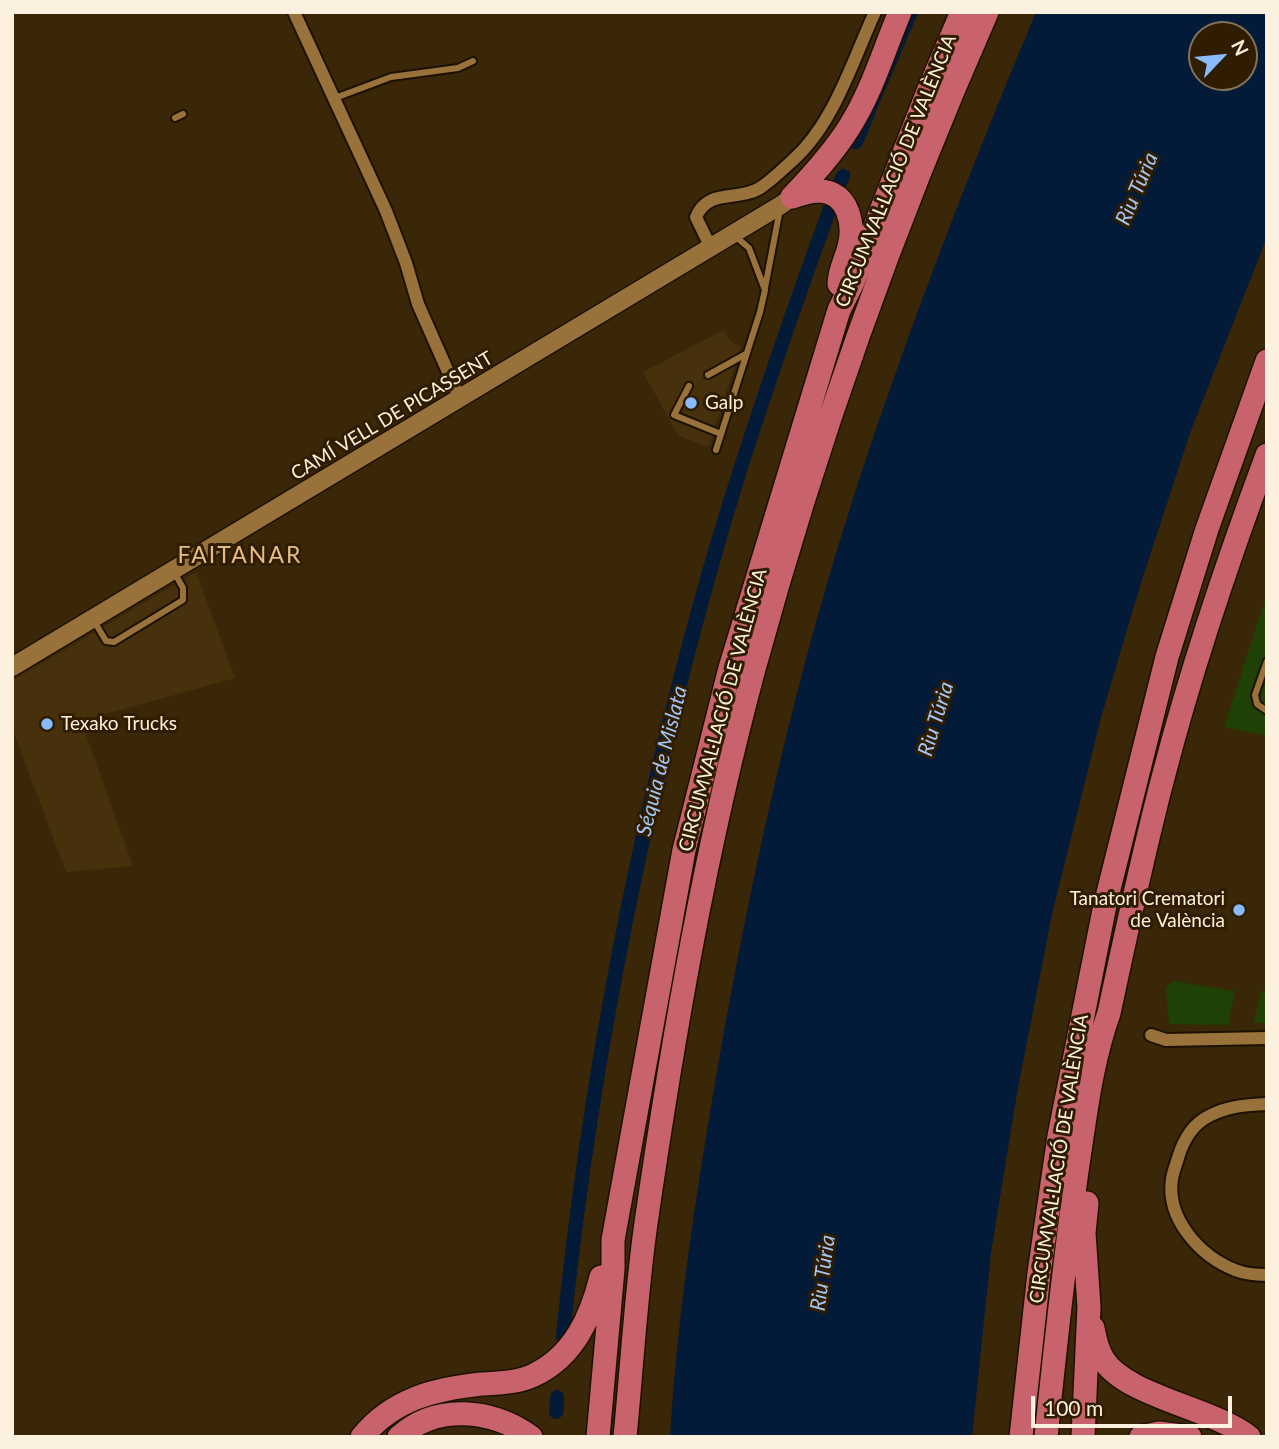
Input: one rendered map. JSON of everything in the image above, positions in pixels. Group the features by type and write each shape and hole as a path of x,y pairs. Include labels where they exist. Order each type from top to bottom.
{"highway":[{"path":"787,201 825,162 851,125 900,12"},
{"name":"CIRCUMVAL·LACIÓ DE VALÈNCIA","path":"598,1437 613,1269 613,1241 684,850 730,668 839,310 853,282 962,12"},
{"path":"929,89 946,67 970,12"},
{"name":"CIRCUMVAL·LACIÓ DE VALÈNCIA","path":"625,1437 645,1227 674,1043 711,850 753,673 787,552 874,289 947,103 987,12"},
{"path":"787,201 811,191 823,191 842,202 849,214 852,227 850,245 839,278 839,310"},
{"name":"CIRCUMVAL·LACIÓ DE VALÈNCIA","path":"1021,1437 1039,1273 1066,1096 1105,905 1167,657 1207,529 1267,361"},
{"path":"1161,684 1176,661 1217,532 1267,407"},
{"name":"CIRCUMVAL·LACIÓ DE VALÈNCIA","path":"1046,1437 1062,1279 1082,1141 1101,1036 1109,1013 1164,775 1211,616 1267,455"},
{"path":"1083,1437 1089,1307 1084,1233 1093,1144 1111,1038 1109,1013"},
{"path":"362,1437 385,1414 403,1402 424,1394 454,1387 509,1382 533,1376 551,1365 570,1347 586,1326 613,1241"},
{"path":"1089,1307 1097,1346 1104,1361 1116,1374 1137,1386 1223,1420 1249,1437"},
{"path":"399,1437 426,1420 465,1413 489,1416 512,1424 531,1437"},
{"path":"1141,1437 1159,1433 1190,1437"}],"street":[{"path":"294,12 386,211 418,304 460,399"},
{"path":"710,248 696,217 699,209 709,200 720,196 745,195 760,188 806,148 834,106 875,12"},
{"name":"CAMÍ VELL DE PICASSENT","path":"12,667 787,201"},
{"path":"1151,1035 1166,1040 1267,1038"},
{"path":"1267,1104 1227,1108 1207,1117 1191,1131 1182,1144 1172,1180 1179,1219 1202,1250 1236,1271 1267,1275"}],"lane":[{"path":"335,98 391,77 458,68 473,61"},
{"path":"174,118 183,114"},
{"path":"716,450 760,312 787,201"},
{"path":"733,234 749,248 765,290"},
{"path":"708,375 746,354"},
{"path":"689,386 674,415 721,434"},
{"path":"93,619 106,641 114,642 183,600 183,588 174,571"},
{"path":"1267,661 1255,695 1257,705 1267,711"}],"shaded area":[{"name":"Galp","path":"724,330 730,341 741,347 708,447 678,435 643,372"},
{"name":"Texako Trucks","path":"196,572 235,678 81,721 133,866 66,872 12,728 12,681"}],"green space":[{"path":"1267,594 1267,736 1224,727"},
{"path":"1173,981 1235,991 1228,1025 1169,1024 1166,988"},
{"path":"1261,990 1267,992 1267,1023 1254,1023"}],"water":[{"name":"Riu Túria","path":"1036,12 1267,12 1267,237 1190,433 1141,583 1100,721 1052,914 1017,1093 991,1253 972,1437 670,1437 688,1259 715,1083 743,930 776,778 815,627 860,477 900,359"}],"waterway":[{"path":"860,143 916,12"},
{"name":"Séquia de Mislata","path":"856,142 868,114"},
{"path":"842,190 848,173"},
{"name":"Séquia de Mislata","path":"838,187 843,176"},
{"name":"Séquia de Mislata","path":"563,1336 573,1242 601,1055 617,962 656,776 703,593 732,495 780,348 832,203"},
{"path":"568,1330 581,1220 615,1002 660,786 686,679 746,466 777,368 835,207"},
{"name":"Séquia de Mislata","path":"556,1412 557,1397"},
{"path":"561,1413 562,1398"}],"place":[{"name":"Galp","path":"691,403"},
{"name":"Texako Trucks","path":"47,724"},
{"name":"Tanatori Crematori de València","path":"1239,910"}],"district":[{"name":"FAITANAR","path":"240,556"}]}
